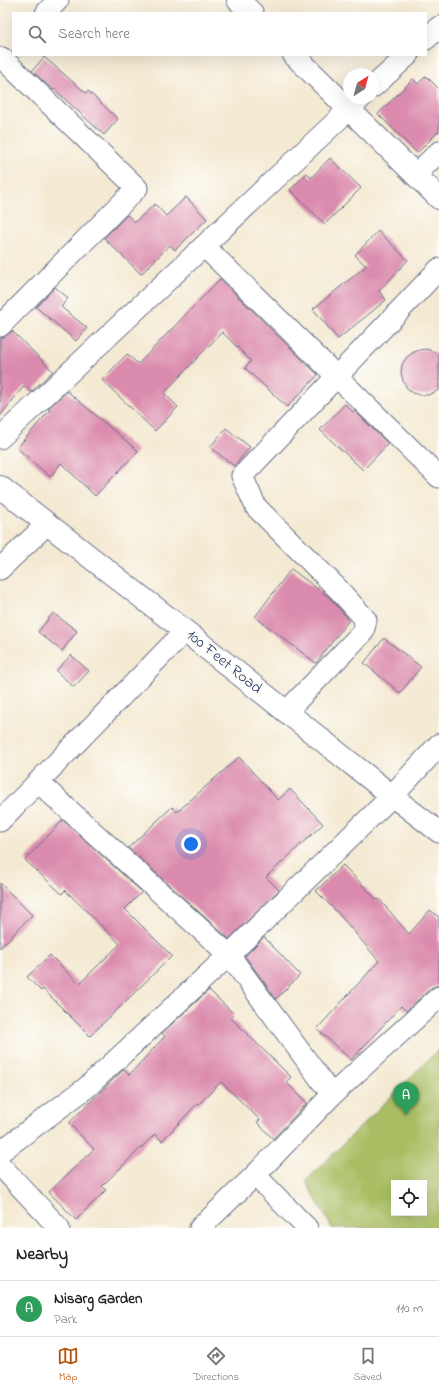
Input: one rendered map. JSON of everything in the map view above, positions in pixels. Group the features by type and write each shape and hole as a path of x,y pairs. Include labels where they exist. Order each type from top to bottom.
{"main road":[{"path":"238,0 251,12"},
{"path":"295,56 343,94"},
{"path":"355,104 415,175 439,198"},
{"name":"100 Feet Road","path":"0,487 185,631 392,796"},
{"path":"392,796 439,745"}],"street":[{"path":"47,12 58,0"},
{"path":"427,38 439,27"},
{"path":"0,326 137,188 5,56"},
{"path":"379,82 407,56"},
{"path":"0,438 355,104"},
{"path":"415,175 439,152"},
{"path":"204,246 439,477"},
{"path":"286,712 363,632 366,620 338,589 256,507 242,476 439,269"},
{"path":"0,569 47,524"},
{"path":"0,821 185,631"},
{"path":"38,782 228,955 332,1095"},
{"path":"0,1152 86,1088 228,955 392,796 439,832"},
{"path":"200,1228 256,1175 332,1095 439,997"},
{"path":"0,1165 58,1228"},
{"path":"256,1175 306,1228"}],"green space":[{"path":"439,1049 439,1223 434,1228 332,1228 306,1181"}],"building":[{"path":"44,57 86,93 88,91 118,119 104,135 32,71"},
{"path":"426,76 439,89 439,131 417,153 378,114 413,79 418,84"},
{"path":"330,158 361,188 325,224 290,190 307,173 311,178"},
{"path":"186,197 207,219 175,250 170,245 141,274 104,238 127,215 135,222 155,204 166,216"},
{"path":"378,231 408,260 379,291 386,300 338,339 313,309 366,266 355,255"},
{"path":"220,279 318,375 287,407 245,368 251,361 222,332 164,393 178,407 155,431 102,380 127,354 138,364"},
{"path":"55,287 68,298 61,307 87,328 76,341 36,307"},
{"path":"12,331 53,371 31,392 24,386 0,416 0,338"},
{"path":"427,349 439,355 439,390 428,395 420,395 413,393 407,388 401,373 402,365 406,358 412,353"},
{"path":"67,391 138,451 95,496 61,463 50,477 17,448 50,410 48,409"},
{"path":"345,404 353,412 355,411 388,444 363,470 320,430"},
{"path":"226,428 250,447 234,466 210,447"},
{"path":"291,569 330,598 349,620 316,663 255,617"},
{"path":"53,613 77,631 62,651 38,632"},
{"path":"384,638 421,667 400,693 364,663"},
{"path":"71,655 89,671 74,687 56,671"},
{"path":"239,757 278,800 290,789 323,824 266,877 279,890 229,939 128,848 172,807 177,812"},
{"path":"63,820 142,892 125,909 172,956 90,1036 43,989 41,991 27,977 50,955 79,984 120,944 65,890 62,894 25,860"},
{"path":"343,865 377,900 379,899 409,934 430,910 439,917 439,985 431,988 406,1011 401,1006 351,1060 317,1029 379,961 339,914 316,891"},
{"path":"0,883 32,915 0,948"},
{"path":"264,937 300,975 276,999 245,956"},
{"path":"209,990 234,1014 231,1018 291,1077 286,1082 307,1103 273,1139 257,1122 260,1120 221,1082 198,1105 197,1104 162,1141 155,1134 102,1186 106,1190 76,1220 49,1192 94,1149 69,1123 124,1069 129,1075 165,1036 162,1033"}],"place":[{"name":"Nisarg Garden","path":"406,1115"}]}
